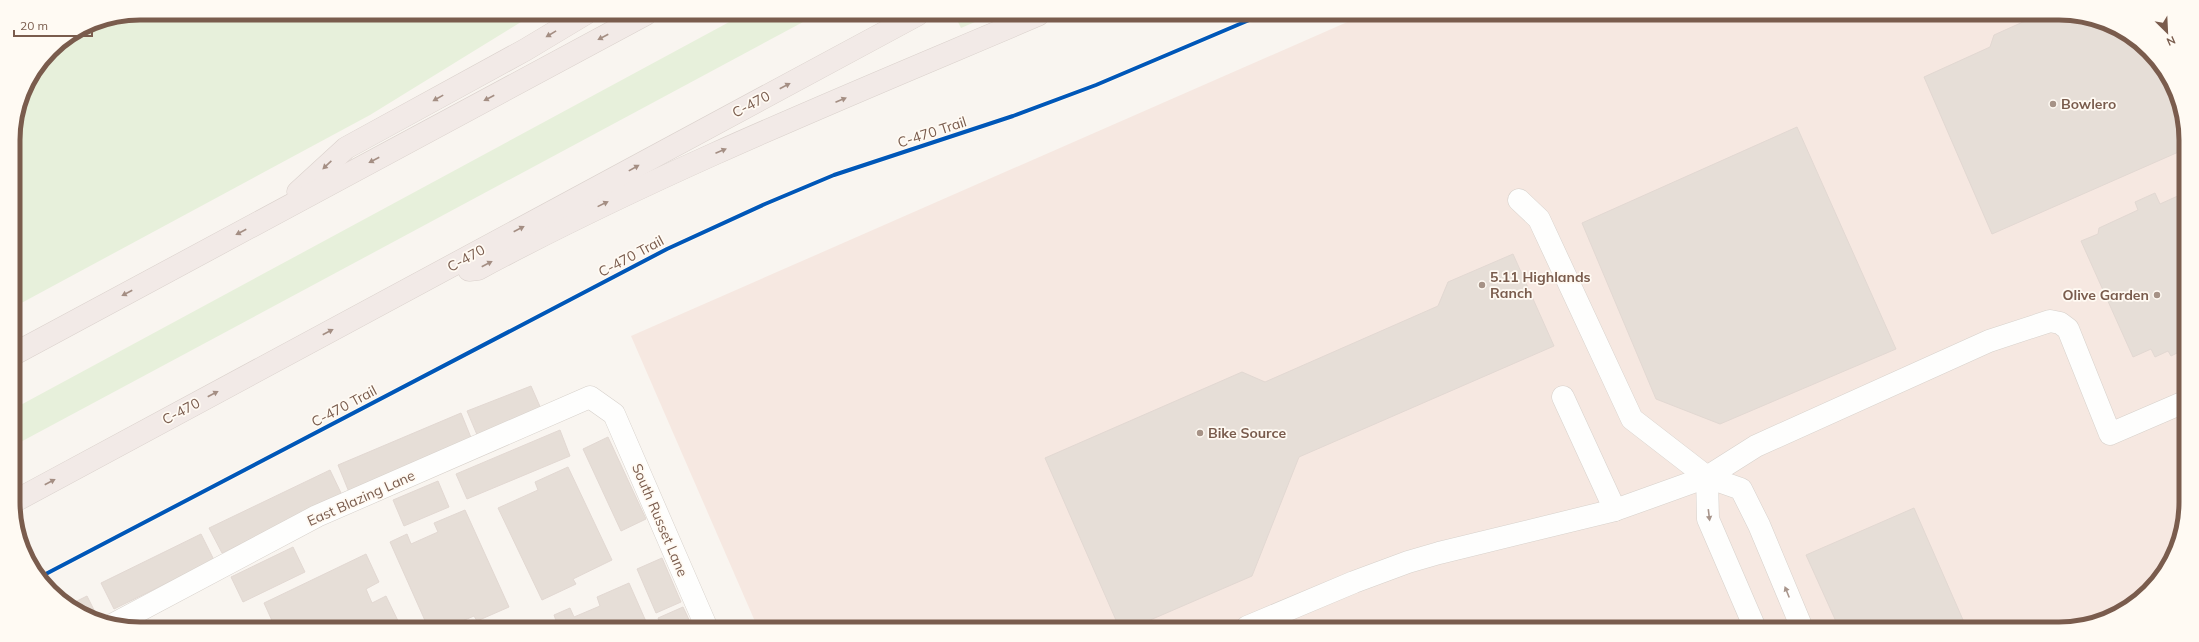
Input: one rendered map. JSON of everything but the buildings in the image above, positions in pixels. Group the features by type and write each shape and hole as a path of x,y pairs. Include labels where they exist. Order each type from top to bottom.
{"highway":[{"path":"276,213 346,148 525,50 574,20"},
{"path":"20,351 635,20"},
{"name":"C-470","path":"20,498 908,20"},
{"path":"436,274 478,269 572,218 658,178 1026,20"}],"lane":[{"path":"1519,200 1539,218 1632,419 1707,477 1741,489 1759,525 1799,622"},
{"path":"1259,622 1341,587 1408,562 1615,510 1707,477 1756,446 1989,342 2050,321 2060,323 2068,329 2110,434 2179,404"},
{"name":"East Blazing Lane","path":"121,620 317,516 590,397 614,414"},
{"path":"1563,397 1615,510"},
{"name":"South Russet Lane","path":"614,414 704,622"},
{"path":"1707,477 1708,519 1753,622"}],"shaded area":[{"path":"1352,20 2074,21 2097,26 2112,32 2138,50 2159,74 2167,87 2173,102 2179,133 2178,517 2173,540 2167,555 2149,581 2144,587 2125,602 2112,610 2097,616 2066,622 755,622 631,336"}],"green space":[{"path":"133,20 524,20 370,115 20,304 20,133 24,109 36,80 50,61 61,50 87,32 109,24"},
{"path":"733,20 807,20 20,442 20,405"},
{"path":"962,20 979,20 961,28 958,22"}],"cycle path":[{"name":"C-470 Trail","path":"45,575 667,249 765,204 834,175 1013,116 1096,85 1249,20"}],"place":[{"name":"Bowlero","path":"2053,104"},
{"name":"5.11 Highlands Ranch","path":"1482,285"},
{"name":"Olive Garden","path":"2157,295"},
{"name":"Bike Source","path":"1200,433"}]}
